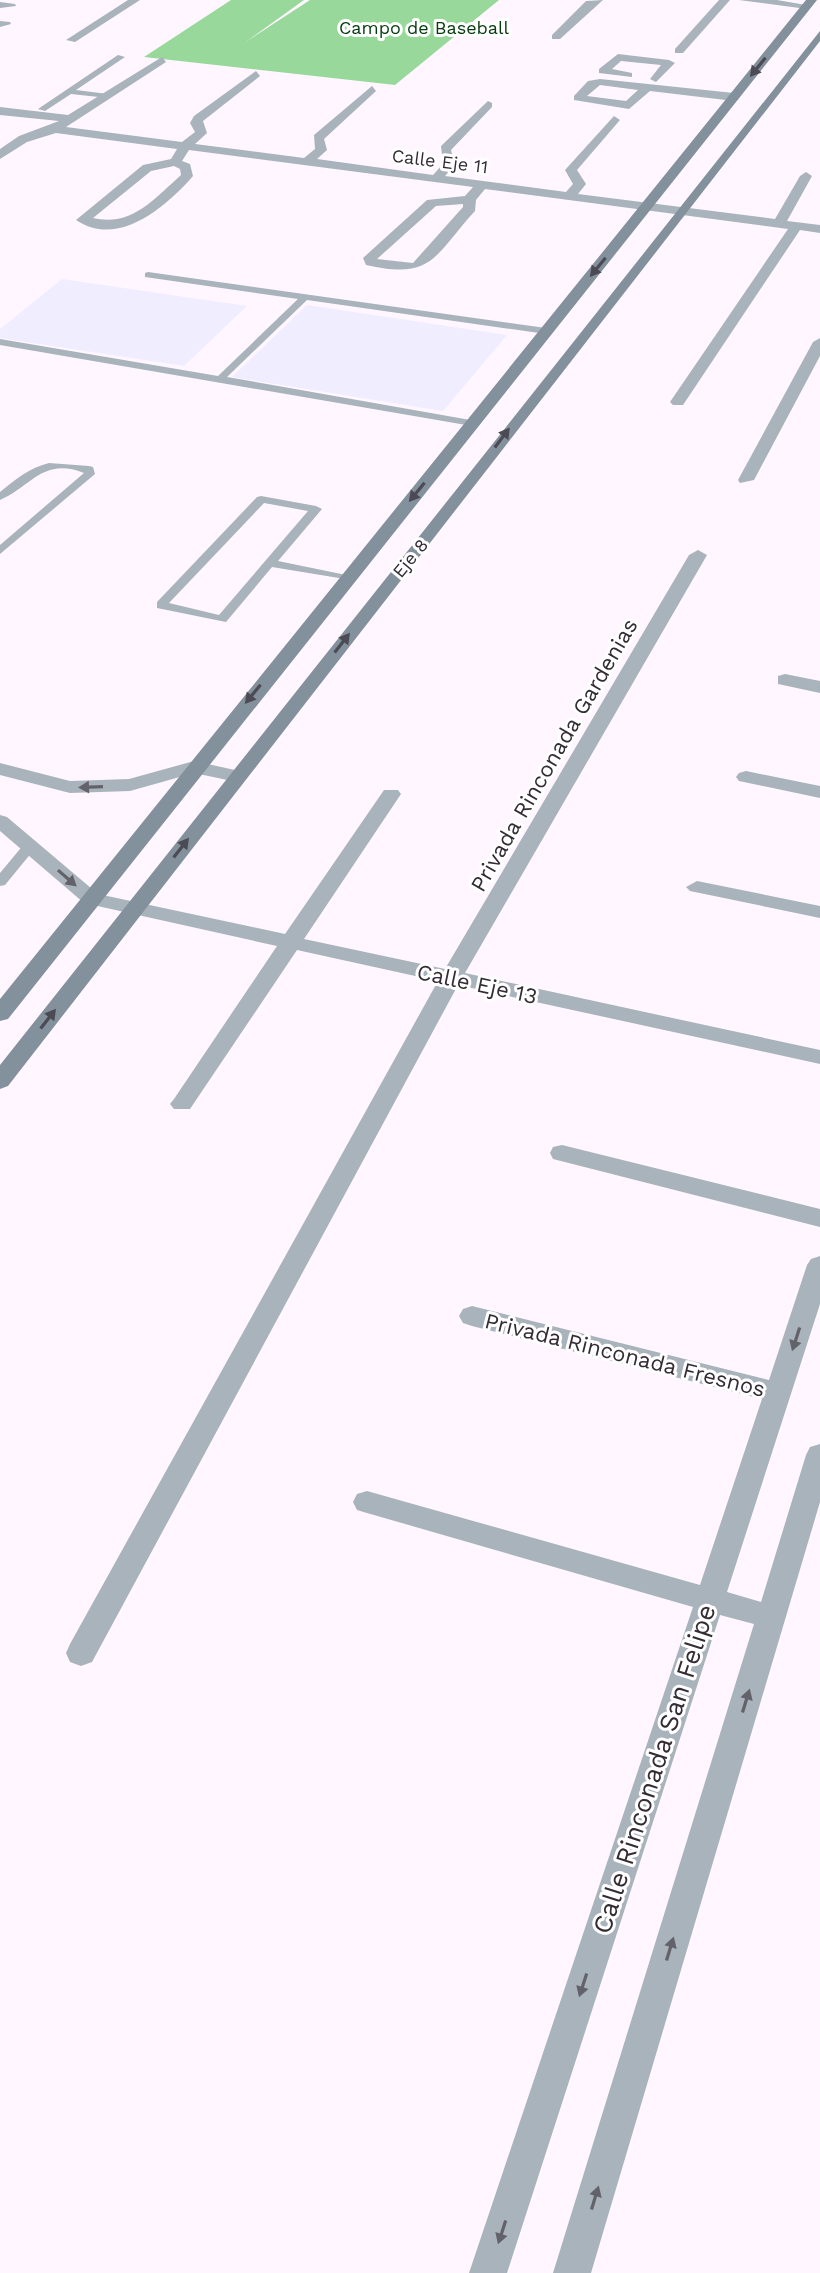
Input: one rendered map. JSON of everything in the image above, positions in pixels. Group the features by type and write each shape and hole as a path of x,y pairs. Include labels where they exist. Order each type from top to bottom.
{"main road":[{"name":"Eje 8","path":"0,1014 194,767 810,3"},
{"name":"Eje 8","path":"0,1081 820,34"}],"street":[{"path":"71,40 135,0"},
{"path":"556,37 590,3 598,0"},
{"path":"679,51 725,0"},
{"path":"744,0 810,3"},
{"path":"652,83 605,72 618,57 669,63 652,83 629,105 579,99 594,82 652,83 738,93"},
{"path":"0,155 23,139 55,129 162,60"},
{"path":"175,162 186,167 187,176 133,223 121,225 83,220 147,168 175,162 185,146 201,133 196,123 198,119 256,74"},
{"path":"306,162 321,150 318,138 372,89"},
{"path":"436,179 449,165 445,149 488,105"},
{"path":"0,111 71,119"},
{"path":"569,196 580,184 571,170 614,120"},
{"name":"Calle Eje 11","path":"55,129 820,229"},
{"path":"779,224 806,176"},
{"path":"469,199 470,208 417,266 404,268 371,262 432,203 469,199 482,185"},
{"path":"678,402 796,226"},
{"path":"746,480 820,342"},
{"name":"Privada Rinconada Gardenias","path":"81,1653 451,978 698,555"},
{"path":"785,680 820,687"},
{"path":"0,769 70,787 130,785 194,767 237,776"},
{"path":"746,777 820,792"},
{"path":"182,1104 288,942 391,794"},
{"path":"0,821 91,899"},
{"path":"697,887 820,912"},
{"name":"Calle Eje 13","path":"91,899 820,1057"},
{"path":"562,1153 820,1218"},
{"name":"Calle Rinconada San Felipe","path":"488,2273 820,1265"},
{"name":"Privada Rinconada Fresnos","path":"472,1316 778,1393"},
{"path":"572,2273 820,1455"},
{"path":"367,1502 771,1617"}],"lane":[{"path":"42,109 121,57"},
{"path":"68,91 105,96"},
{"path":"148,275 546,331"},
{"path":"220,379 305,297"},
{"path":"0,342 472,423"},
{"path":"0,497 39,466 49,463 89,469 90,474 0,551"},
{"path":"261,499 316,509 269,563 222,619 161,605 261,499"},
{"path":"269,563 347,578"},
{"path":"0,882 30,846"}],"shaded area":[{"path":"62,279 247,306 184,366 0,338 0,329"},
{"path":"307,305 507,335 443,411 232,377"}],"green space":[{"name":"Campo de Baseball","path":"231,0 304,0 247,41 310,0 499,0 395,85 144,57"}]}
